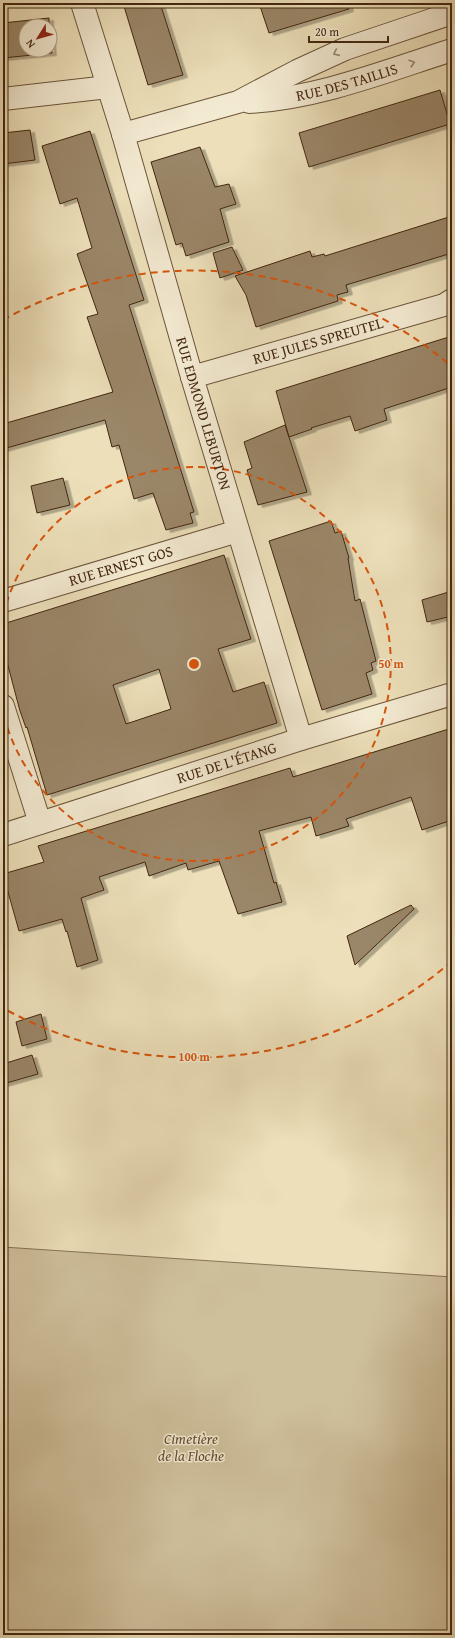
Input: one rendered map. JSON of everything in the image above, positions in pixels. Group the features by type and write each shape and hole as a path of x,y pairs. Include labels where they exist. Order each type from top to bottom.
{"street":[{"name":"RUE EDMOND LEBURTON","path":"82,3 123,134 192,378 301,738"},
{"name":"RUE DES TAILLIS","path":"123,134 238,102 297,71 345,49 452,13"},
{"name":"RUE DES TAILLIS","path":"238,102 266,101 333,88 452,50"},
{"path":"3,99 108,88"},
{"name":"RUE JULES SPREUTEL","path":"192,378 449,304"},
{"name":"RUE ERNEST GOS","path":"3,601 238,531"},
{"name":"RUE DE L'ÉTANG","path":"3,835 301,738 452,694"},
{"path":"3,706 40,824"}],"green space":[{"name":"Cimetière de la Floche","path":"3,1247 452,1277 452,1635 3,1635"}],"building":[{"path":"123,3 160,3 183,75 148,85"},
{"path":"259,3 348,3 349,9 269,33"},
{"path":"18,21 18,56 3,58 3,23"},
{"path":"440,90 450,124 309,167 299,133"},
{"path":"30,130 35,160 3,164 3,133"},
{"path":"90,131 144,300 129,305 194,512 190,513 193,523 166,530 153,493 134,499 119,445 112,447 105,420 3,449 3,424 113,392 87,317 98,314 77,254 92,248 77,198 60,204 42,146"},
{"path":"200,147 215,187 229,184 236,204 220,209 229,242 186,256 182,243 176,245 151,162"},
{"path":"452,216 452,253 346,285 348,292 337,295 338,301 256,327 246,295 235,276 310,251 312,257 324,254 325,256"},
{"path":"232,247 243,270 220,278 213,253"},
{"path":"452,336 452,387 384,409 387,420 355,431 350,416 311,428 312,429 289,437 276,391"},
{"path":"285,425 307,492 258,505 247,470 252,468 244,442"},
{"path":"63,478 70,505 37,513 31,486"},
{"path":"331,521 335,533 341,531 349,558 355,601 360,599 376,661 371,663 373,670 366,673 372,694 322,710 269,541"},
{"path":"224,555 251,639 218,649 233,692 264,682 277,723 47,795 27,727 26,728 20,711 7,662 3,663 3,624","holes":["159,669 171,709 126,724 113,685"]},
{"path":"452,591 452,616 427,622 422,600"},
{"path":"452,728 452,820 422,830 411,797 346,819 349,826 316,836 311,817 259,831 274,883 276,882 282,902 238,914 219,861 188,870 186,863 149,876 145,862 99,877 104,890 81,898 98,960 77,967 62,919 19,931 3,874 44,862 38,846 290,768 293,777"},
{"path":"411,905 414,909 355,965 347,936"},
{"path":"41,1014 47,1039 22,1046 16,1022"},
{"path":"32,1055 38,1074 3,1084 3,1064"}]}
